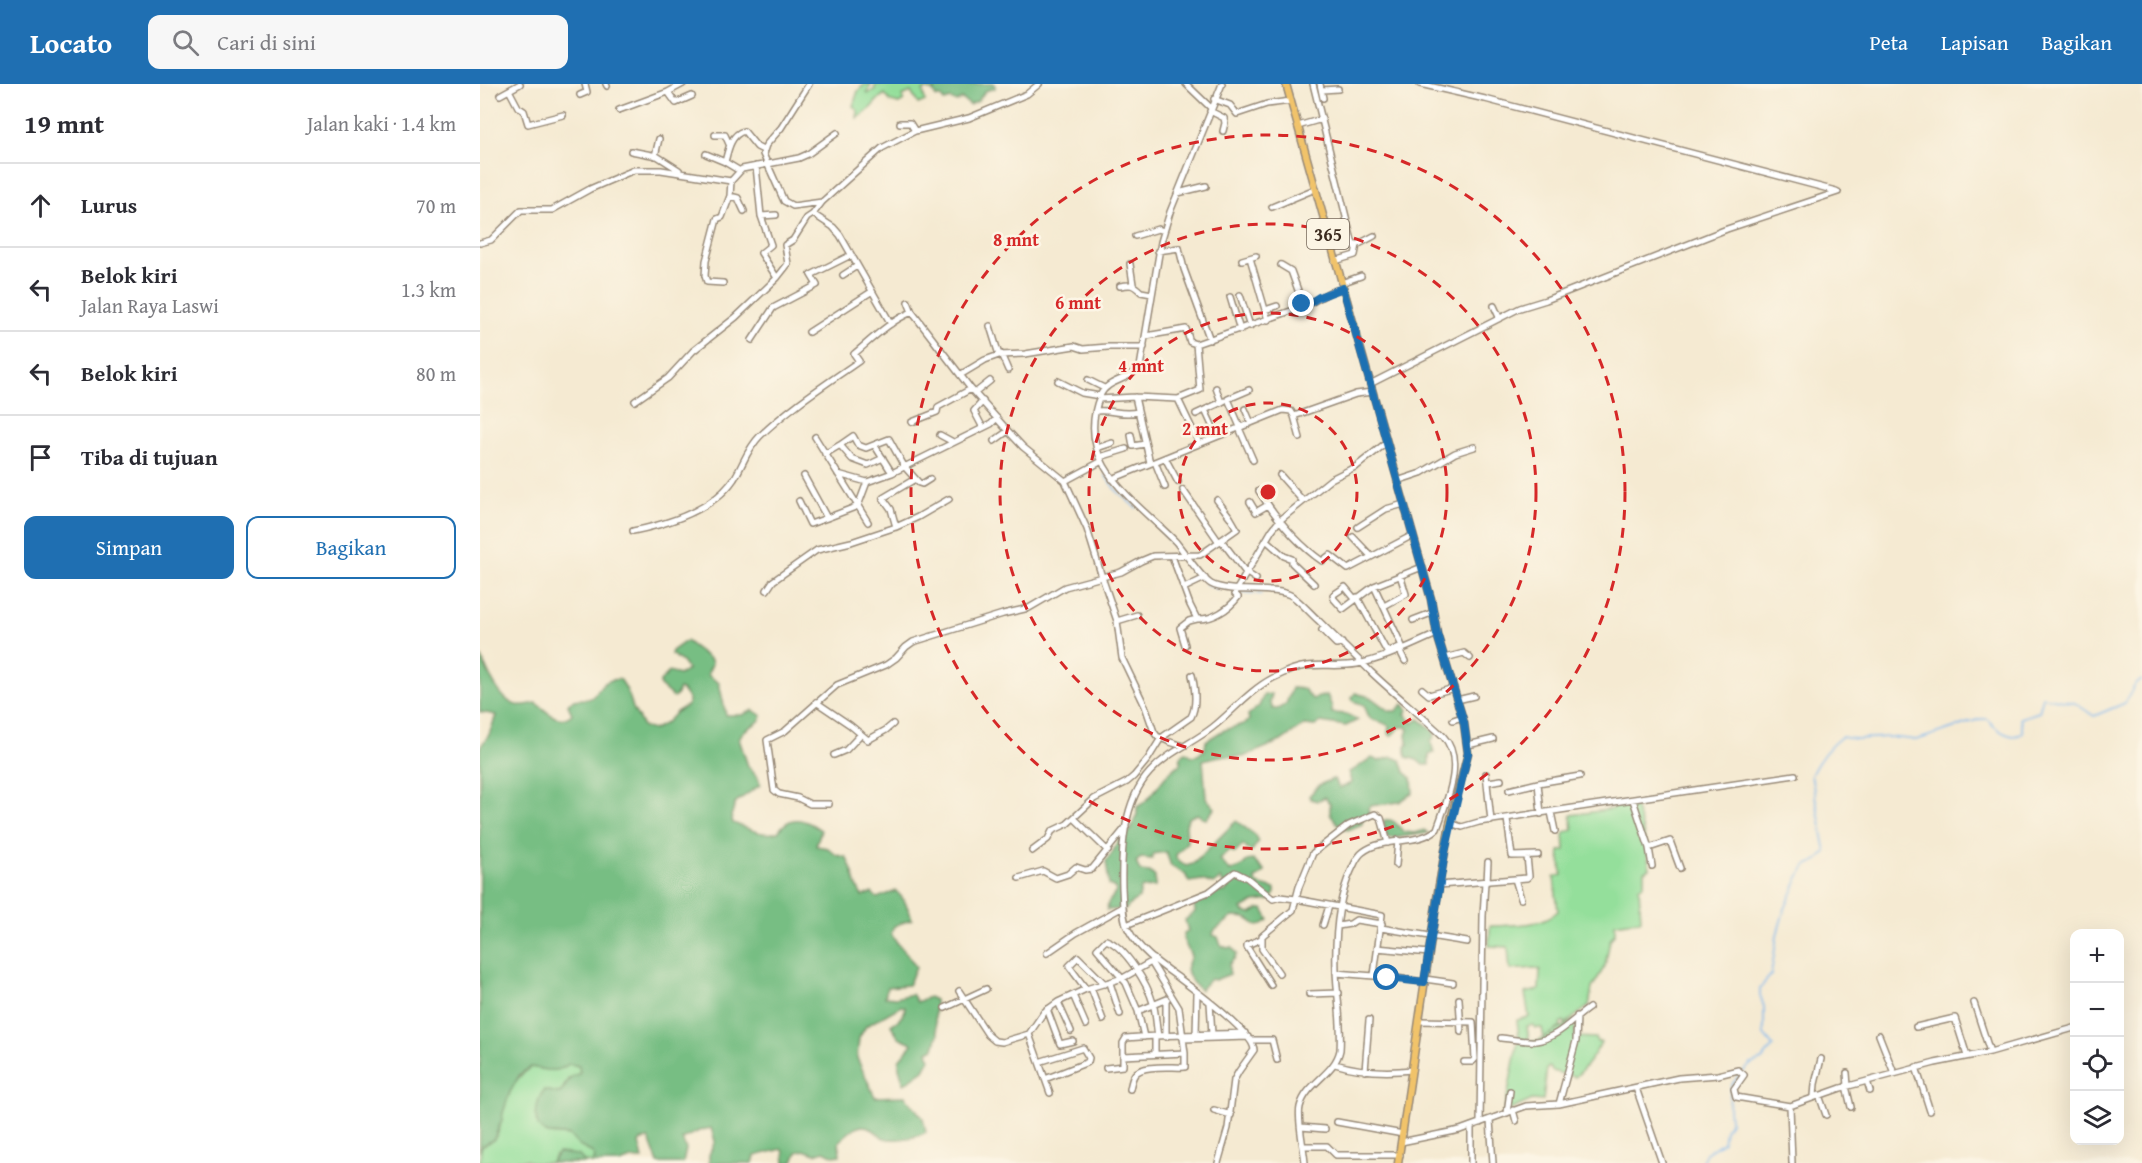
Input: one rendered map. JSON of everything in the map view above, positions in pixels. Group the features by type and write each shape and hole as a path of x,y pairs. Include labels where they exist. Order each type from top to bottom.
{"main road":[{"name":"365","path":"1286,84 1422,567 1434,612 1437,634 1454,687 1468,745 1467,761 1450,823 1439,885 1398,1163"}],"street":[{"path":"500,95 520,84"},
{"path":"580,95 587,92 585,84"},
{"path":"619,110 668,93 676,86 683,84"},
{"path":"764,150 782,129 809,84"},
{"path":"635,401 668,378 693,351 736,317 777,278 788,264 784,246 794,240 807,218 822,202 879,151 915,131 969,118 1027,93 1039,84"},
{"path":"1186,84 1210,109 1224,118 1223,131"},
{"path":"1222,84 1162,230 1152,294 1146,313 1146,336 1139,369 1104,388 1099,396 1094,428 1096,448 1100,461 1112,479 1203,579 1236,591 1290,595 1337,640 1358,664 1437,730 1451,747 1454,765 1437,829"},
{"path":"1313,84 1352,241 1356,249"},
{"path":"1294,416 1371,387 1498,317 1727,229 1838,192 1420,84"},
{"path":"1323,98 1321,87 1338,89"},
{"path":"509,90 518,107 524,111 528,124 563,115"},
{"path":"668,93 676,103 692,96"},
{"path":"1214,99 1230,105 1237,114 1267,104 1290,101"},
{"path":"1298,126 1322,119"},
{"path":"900,123 910,123 915,131"},
{"path":"725,162 729,144 739,132 743,131 758,147 764,150"},
{"path":"723,283 707,282 705,268 717,219 722,217 730,196 731,181 740,171 807,154 837,133"},
{"path":"715,135 725,135 729,144"},
{"path":"656,156 659,139"},
{"path":"764,150 767,165 783,199 788,204 793,206 822,202"},
{"path":"631,151 656,156 680,172"},
{"path":"706,154 740,171"},
{"path":"756,166 761,216 771,245 761,253 777,278"},
{"path":"480,243 491,240 522,210 552,210 629,171 661,170 731,181"},
{"path":"1178,193 1206,186"},
{"path":"1272,207 1315,189"},
{"path":"730,196 738,198 744,211"},
{"path":"1164,209 1170,212"},
{"path":"761,216 776,214"},
{"path":"813,214 836,230 891,324"},
{"path":"1135,236 1162,230"},
{"path":"1335,261 1355,255 1358,243 1374,236"},
{"path":"1158,251 1179,248 1184,269 1210,340"},
{"path":"752,340 772,308 817,285 811,275 851,255"},
{"path":"1242,260 1253,257 1268,320"},
{"path":"1130,264 1133,284 1141,292 1152,294"},
{"path":"1281,265 1291,271 1304,307"},
{"path":"843,275 857,266"},
{"path":"1146,336 1186,329 1190,342 1196,344 1304,307 1361,276"},
{"path":"1120,286 1133,284"},
{"path":"809,332 871,292"},
{"path":"1240,295 1250,326"},
{"path":"1230,297 1240,330"},
{"path":"908,302 912,312 960,375 1008,431 1023,447 1065,481 1087,529 1117,621 1120,651 1125,668 1145,706 1154,732 1161,738 1184,746"},
{"path":"1265,310 1277,306"},
{"path":"1494,306 1498,317"},
{"path":"633,531 662,524 708,503 732,481 751,446 768,429 790,409 859,361 854,354 891,324 912,312"},
{"path":"990,326 1008,370"},
{"path":"1058,381 1082,393 1099,396 1178,399 1200,390 1196,344"},
{"path":"960,375 1000,354 1025,354 1076,346 1083,349 1142,347"},
{"path":"1088,380 1104,388"},
{"path":"912,422 937,412 938,407 990,381"},
{"path":"1216,388 1222,402"},
{"path":"1196,414 1249,390"},
{"path":"1135,398 1145,444 1165,487"},
{"path":"1178,399 1199,443"},
{"path":"1228,399 1253,460"},
{"path":"983,401 974,411 983,428"},
{"path":"1096,411 1108,409 1125,417 1138,412"},
{"path":"1245,409 1251,423"},
{"path":"1205,410 1217,436"},
{"path":"1112,479 1284,410 1289,410 1294,416 1300,438"},
{"path":"838,474 867,482 892,473 983,428 997,418"},
{"path":"994,441 1008,431"},
{"path":"825,454 860,432"},
{"path":"940,435 953,442"},
{"path":"1131,435 1133,446 1145,444"},
{"path":"853,436 862,447 869,448 890,440 904,466 915,479 921,484 930,479"},
{"path":"815,437 868,522"},
{"path":"1096,448 1112,443"},
{"path":"1236,591 1279,521 1331,479 1357,466 1386,443"},
{"path":"840,445 850,457 867,465 883,458"},
{"path":"875,446 892,473"},
{"path":"1397,480 1421,473 1455,453 1474,447"},
{"path":"1065,481 1126,449"},
{"path":"1165,458 1178,482"},
{"path":"1280,475 1304,501"},
{"path":"804,476 827,518"},
{"path":"896,527 891,508 883,498 915,479"},
{"path":"799,501 810,524 858,506 867,482"},
{"path":"1183,490 1247,574 1256,579"},
{"path":"1259,491 1298,544 1311,551 1322,561 1330,555 1348,569 1413,535"},
{"path":"766,590 773,581 817,550 851,542 896,527 948,499"},
{"path":"829,804 810,804 798,798 779,794 772,786 767,740 785,731 816,702 847,679 886,665 913,642 1029,608 1065,587 1121,572 1147,558 1200,555 1237,529 1217,500"},
{"path":"1250,502 1256,512 1268,505"},
{"path":"1358,527 1386,510 1404,504"},
{"path":"1353,537 1371,556"},
{"path":"1266,540 1284,556 1292,559 1292,563 1314,584"},
{"path":"1172,556 1197,619"},
{"path":"1374,586 1402,645 1388,652 1356,598 1374,586 1422,567"},
{"path":"1384,606 1406,594 1400,575"},
{"path":"1184,588 1203,579"},
{"path":"1185,645 1180,628 1189,621 1207,619 1228,608 1238,597 1236,591"},
{"path":"1413,620 1434,612"},
{"path":"1117,621 1137,615"},
{"path":"1322,630 1337,640"},
{"path":"1130,1089 1136,1073 1157,1068 1185,1067 1180,1011 1152,961 1126,925 1123,907 1122,861 1127,826 1134,799 1142,782 1155,767 1214,726 1260,686 1273,678 1303,666 1358,664 1400,651 1437,634"},
{"path":"1400,651 1405,661"},
{"path":"1445,658 1464,652 1470,658"},
{"path":"1032,851 1048,839 1052,831 1059,829 1074,818 1094,799 1127,782 1148,759 1161,738 1193,714 1192,675"},
{"path":"1422,689 1430,695 1454,687"},
{"path":"1457,700 1474,696"},
{"path":"816,702 868,741 893,724"},
{"path":"1454,720 1462,717"},
{"path":"834,755 846,750 861,734"},
{"path":"1468,745 1493,739"},
{"path":"1486,774 1491,821"},
{"path":"1450,823 1462,826 1795,775"},
{"path":"1509,790 1580,776"},
{"path":"1488,782 1501,780"},
{"path":"1538,783 1541,814"},
{"path":"1634,800 1649,848 1652,866"},
{"path":"1551,812 1556,831"},
{"path":"1271,985 1246,947 1261,939 1266,932 1290,913 1313,853 1349,825 1373,814 1381,818 1388,843"},
{"path":"1074,818 1108,851"},
{"path":"1507,819 1512,856 1538,855"},
{"path":"1019,878 1043,871 1058,878 1070,873 1076,867 1089,870 1108,851 1127,826"},
{"path":"1305,1163 1299,1110 1302,1102 1335,1064 1339,1056 1341,1042 1336,973 1338,926 1345,885 1359,856 1368,849 1398,840 1427,835 1437,829 1449,831"},
{"path":"1649,848 1673,839 1680,868"},
{"path":"1396,865 1398,840"},
{"path":"1439,885 1529,877 1527,857"},
{"path":"1480,1123 1483,916 1488,862"},
{"path":"1126,925 1209,892 1234,872 1248,878 1270,898 1296,899 1382,914 1374,976"},
{"path":"1515,879 1521,899"},
{"path":"1323,925 1329,906"},
{"path":"1047,953 1076,933 1123,907"},
{"path":"1338,926 1350,924 1356,920 1432,937 1467,942"},
{"path":"1109,932 1112,943"},
{"path":"1261,939 1262,949 1279,973"},
{"path":"1144,1036 1138,1011 1123,978 1097,948 1107,940 1138,971 1154,1005 1157,1068"},
{"path":"1377,948 1429,953"},
{"path":"1103,1020 1088,988 1069,966 1078,957 1108,984 1120,1014"},
{"path":"959,991 984,1030 995,1041 1003,1042 1029,1034 1047,1009 1058,1002 1088,988 1123,978 1152,961"},
{"path":"1152,961 1210,1003 1248,1037 1254,1049 1234,1080 1231,1115 1218,1163"},
{"path":"1336,973 1453,983"},
{"path":"945,1008 986,989"},
{"path":"1196,1035 1197,992"},
{"path":"1309,994 1339,993"},
{"path":"1073,995 1086,1025"},
{"path":"1138,1011 1173,997"},
{"path":"1459,999 1461,1032"},
{"path":"1166,1000 1166,1037"},
{"path":"1058,1002 1071,1032"},
{"path":"1210,1003 1212,1034"},
{"path":"1974,1003 1990,1052"},
{"path":"1502,1038 1530,1041 1543,1039 1557,1033 1589,1008"},
{"path":"1047,1009 1060,1044 1073,1041"},
{"path":"1559,1104 1576,1040 1577,1017"},
{"path":"1917,1027 1955,1018 1965,1056 1964,1065"},
{"path":"1365,1071 1369,1020"},
{"path":"1419,1021 1472,1021 1475,1059 1472,1062 1464,1062"},
{"path":"1401,1142 1431,1137 1471,1126 1530,1105 1559,1104 1687,1077 1718,1075 1738,1070 1743,1073 1734,1089 1733,1094 1736,1097 1790,1106 1817,1095 1894,1073 1990,1052 2070,1029"},
{"path":"1029,1034 1050,1093"},
{"path":"1184,1037 1212,1034 1272,1040 1277,1060"},
{"path":"1879,1035 1894,1073"},
{"path":"1124,1040 1144,1036 1156,1038"},
{"path":"1124,1040 1166,1037 1248,1037"},
{"path":"1106,1068 1123,1065 1124,1040"},
{"path":"1040,1062 1083,1048 1089,1058 1089,1062 1045,1079"},
{"path":"1123,1056 1185,1053"},
{"path":"1821,1059 1815,1084 1826,1115"},
{"path":"1335,1064 1365,1071 1412,1070"},
{"path":"1916,1067 1930,1111"},
{"path":"1847,1073 1851,1107"},
{"path":"1868,1081 1870,1091"},
{"path":"1636,1088 1662,1163"},
{"path":"1507,1113 1510,1091"},
{"path":"1790,1106 1792,1163"},
{"path":"1214,1110 1231,1115"},
{"path":"1513,1110 1516,1121"},
{"path":"1490,1120 1493,1163"},
{"path":"1337,1122 1403,1134"},
{"path":"1471,1126 1471,1163"},
{"path":"1301,1127 1325,1129"},
{"path":"1304,1146 1327,1146 1336,1155 1400,1155"}],"green space":[{"path":"865,84 871,84 868,94 875,89 875,84 938,84 933,91 926,89 923,91 925,101 918,104 911,92 902,96 904,101 899,104 891,102 885,94 857,118 858,111 853,106 858,91"},
{"path":"938,84 995,84 995,88 985,91 978,101 970,105 962,99 956,102 951,99 944,101 941,97 936,97 933,91"},
{"path":"686,641 711,660 712,664 708,673 719,683 726,715 742,715 753,710 762,716 758,722 741,734 739,739 748,766 758,778 760,785 736,802 731,816 733,823 755,831 772,833 778,832 793,820 809,823 821,830 816,846 828,848 836,855 846,857 862,896 872,893 877,898 896,891 906,904 912,919 894,926 891,934 916,968 908,985 887,987 885,997 896,998 912,994 917,1002 929,997 935,1000 935,1021 938,1034 934,1048 928,1051 930,1059 924,1070 904,1084 899,1060 912,1044 898,1037 891,1025 903,1015 905,1007 901,1006 866,1026 859,1038 857,1058 875,1097 905,1096 923,1118 926,1132 911,1137 889,1139 863,1126 850,1132 839,1142 840,1155 834,1156 824,1151 815,1154 804,1150 797,1152 793,1162 785,1163 782,1149 755,1156 753,1163 709,1163 709,1155 715,1141 711,1128 682,1139 686,1149 683,1163 658,1163 649,1139 641,1140 639,1143 643,1159 631,1159 620,1163 592,1163 595,1158 593,1153 579,1146 570,1136 546,1133 541,1130 536,1119 537,1106 544,1090 561,1092 571,1077 580,1073 579,1066 569,1064 555,1070 531,1067 520,1074 510,1092 494,1139 482,1146 480,1152 480,747 489,735 496,715 480,712 480,657 495,685 510,702 516,705 536,703 557,718 572,714 568,705 573,700 591,698 606,683 620,679 643,727 653,730 666,723 676,712 688,705 688,698 682,690 679,689 673,697 660,686 660,682 669,672 679,675 688,670 671,654"},
{"path":"1292,688 1304,689 1312,699 1327,695 1332,713 1346,714 1358,720 1346,726 1321,722 1315,726 1304,725 1281,741 1243,757 1220,756 1203,760 1206,798 1215,808 1206,819 1197,814 1188,818 1187,842 1176,858 1186,866 1193,864 1236,821 1255,835 1259,841 1251,852 1243,845 1235,853 1229,850 1220,860 1230,871 1253,860 1265,872 1255,879 1257,884 1275,889 1275,893 1270,900 1254,902 1242,909 1251,914 1263,909 1269,920 1257,926 1246,918 1233,917 1214,931 1213,935 1218,937 1221,945 1227,948 1232,947 1237,954 1229,964 1230,974 1215,980 1210,979 1200,990 1192,982 1186,969 1191,956 1183,939 1184,934 1188,931 1185,920 1195,912 1194,903 1219,890 1225,892 1228,889 1220,879 1213,884 1202,880 1189,882 1185,874 1171,866 1166,852 1153,854 1152,859 1141,858 1136,862 1140,871 1150,872 1155,877 1155,887 1141,888 1139,898 1126,909 1107,910 1108,903 1116,892 1115,888 1109,885 1106,861 1119,840 1130,831 1137,814 1137,807 1149,798 1168,774 1180,764 1183,754 1186,752 1192,756 1198,755 1205,749 1206,741 1222,731 1246,723 1249,720 1248,715 1259,706 1264,695 1272,694 1270,702 1273,709 1278,709 1286,704"},
{"path":"1355,693 1370,697 1389,711 1396,711 1403,704 1408,710 1405,714 1413,723 1419,719 1433,730 1435,735 1431,742 1434,753 1429,755 1429,765 1423,765 1417,760 1406,757 1408,730 1406,727 1400,727 1391,736 1388,733 1389,726 1371,719 1364,705 1353,701"},
{"path":"1392,757 1401,760 1405,772 1412,778 1413,793 1399,802 1370,806 1368,809 1370,816 1362,820 1362,824 1348,830 1340,827 1330,814 1330,804 1325,797 1317,801 1309,796 1319,785 1333,779 1340,788 1351,783 1349,772 1372,758 1379,761"},
{"path":"1634,803 1642,827 1650,868 1644,871 1644,884 1639,888 1641,920 1615,924 1615,933 1610,940 1605,966 1592,988 1589,1006 1565,1024 1564,1021 1560,1023 1561,1027 1544,1038 1542,1028 1535,1028 1533,1025 1527,1026 1529,1040 1519,1038 1517,1020 1529,1017 1525,993 1539,990 1540,970 1535,968 1510,970 1508,947 1489,946 1490,926 1535,923 1558,911 1554,877 1562,875 1559,851 1565,850 1564,832 1573,830 1571,815 1613,809"},
{"path":"1383,821 1394,822 1404,832 1415,833 1424,830 1428,833 1387,837"},
{"path":"1575,1020 1575,1037 1596,1038 1597,1042 1601,1042 1590,1061 1575,1077 1552,1071 1550,1067 1547,1068 1543,1101 1532,1100 1504,1113 1518,1040 1538,1041"},
{"path":"569,1064 579,1066 580,1073 568,1079 561,1092 544,1090 540,1097 536,1121 548,1134 570,1136 579,1146 593,1153 595,1158 592,1163 555,1155 551,1163 533,1163 526,1160 480,1163 481,1146 492,1141 496,1136 507,1098 521,1075 531,1067 555,1070"},
{"path":"558,1153 578,1155 586,1163 551,1163"}],"waterway":[{"path":"1105,475 1115,489 1136,508"},
{"path":"1164,534 1180,553"},
{"path":"1206,584 1218,589"},
{"path":"1241,592 1261,594"},
{"path":"1743,1072 1751,1064 1762,1060 1773,1046 1764,1035 1764,1007 1760,988 1771,975 1777,935 1784,911 1799,877 1806,866 1818,860 1826,852 1811,775 1820,759 1832,745 1841,737 1856,739 1889,737 1917,740 1980,719 1987,719 2008,735 2018,735 2023,733 2020,718 2039,712 2043,697 2075,703 2094,716 2125,703 2136,683 2142,680"},
{"path":"1701,1163 1706,1153 1723,1142 1725,1130 1730,1122 1731,1086 1739,1075"}],"route":[{"path":"1302,304 1304,307 1319,297 1343,288 1431,599 1437,634 1468,740 1467,761 1450,823 1424,982 1387,978"}]}
